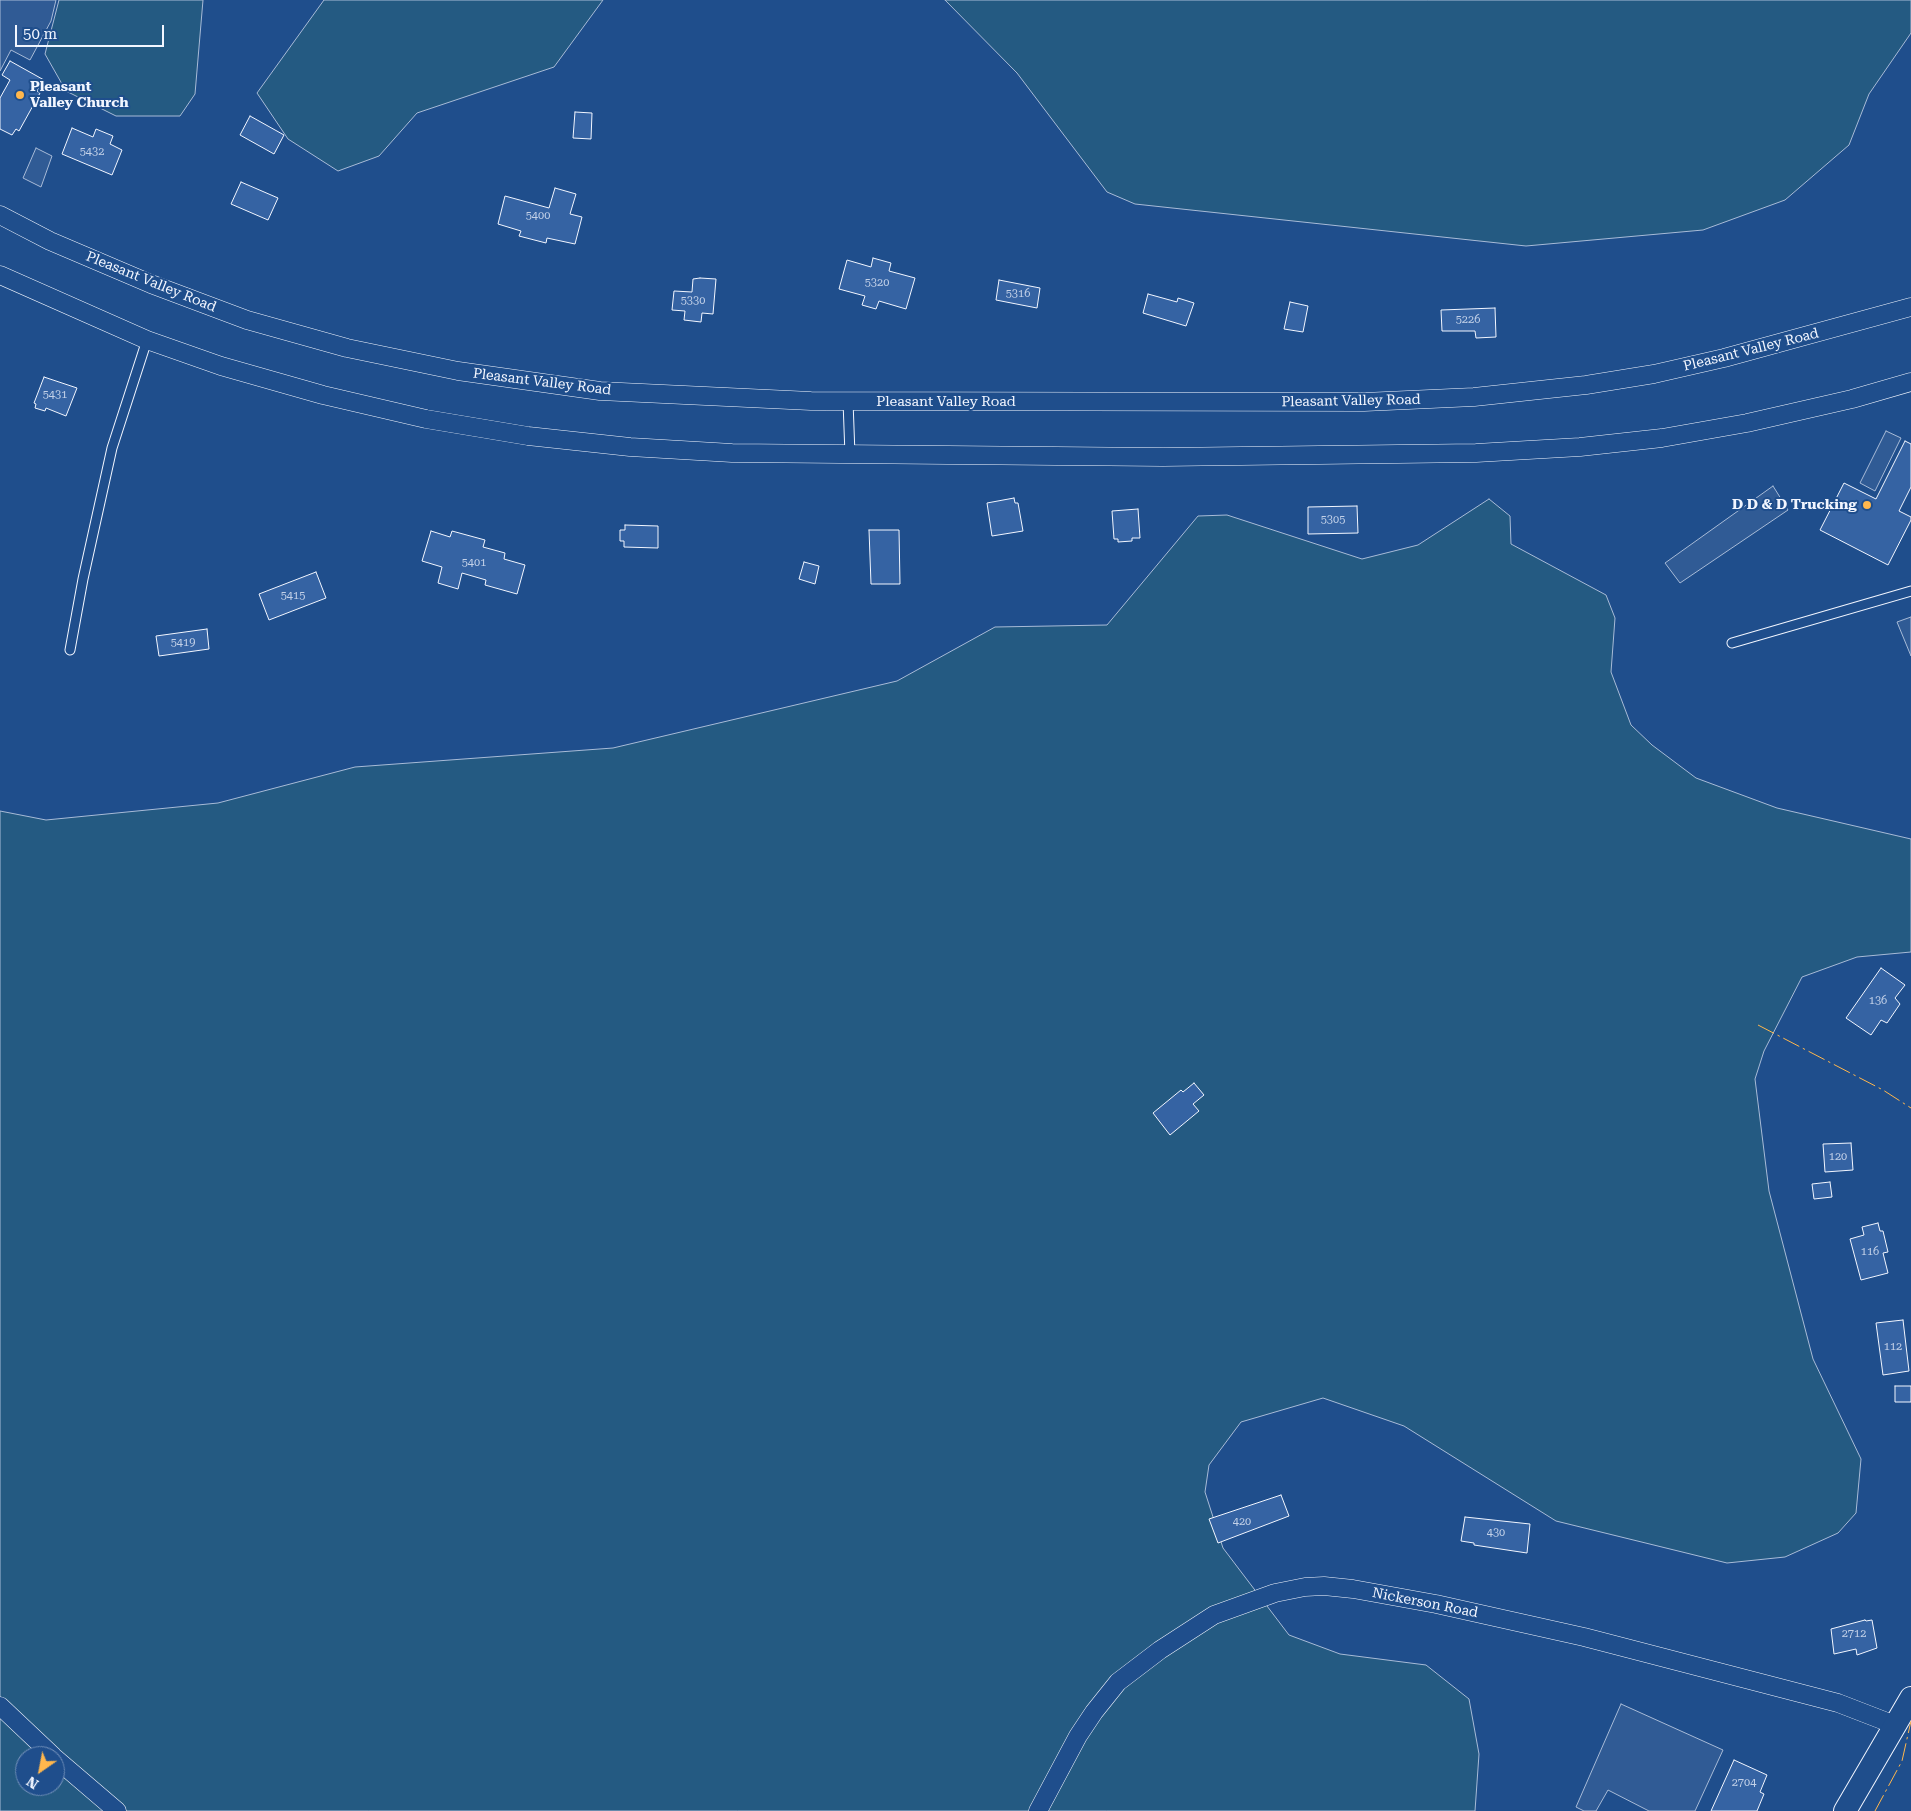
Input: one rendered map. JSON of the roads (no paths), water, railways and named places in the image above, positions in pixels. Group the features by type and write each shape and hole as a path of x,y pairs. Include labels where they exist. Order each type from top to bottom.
{"street":[{"name":"Pleasant Valley Road","path":"0,215 50,241 151,284 247,320 347,348 458,371 600,391 848,401 1364,402 1474,397 1586,385 1654,374 1724,358 1911,307"},
{"path":"0,275 147,340 221,366 323,395 426,419 500,431 630,447 732,453 1163,457 1476,452 1580,447 1662,438 1747,422 1852,399 1911,382"},
{"name":"Nickerson Road","path":"1038,1811 1078,1736 1118,1682 1160,1650 1214,1615 1275,1593 1305,1587 1324,1586 1380,1594 1584,1637 1838,1703 1895,1725"},
{"path":"1845,1811 1911,1698"},
{"path":"0,1706 42,1746"},
{"path":"65,1766 117,1811"}],"lane":[{"path":"70,650 83,578 112,448 147,340"},
{"path":"848,401 850,455"},
{"path":"1732,643 1911,591"}],"place":[{"name":"Pleasant Valley Church","path":"20,95"},
{"name":"D D & D Trucking","path":"1867,505"}]}
